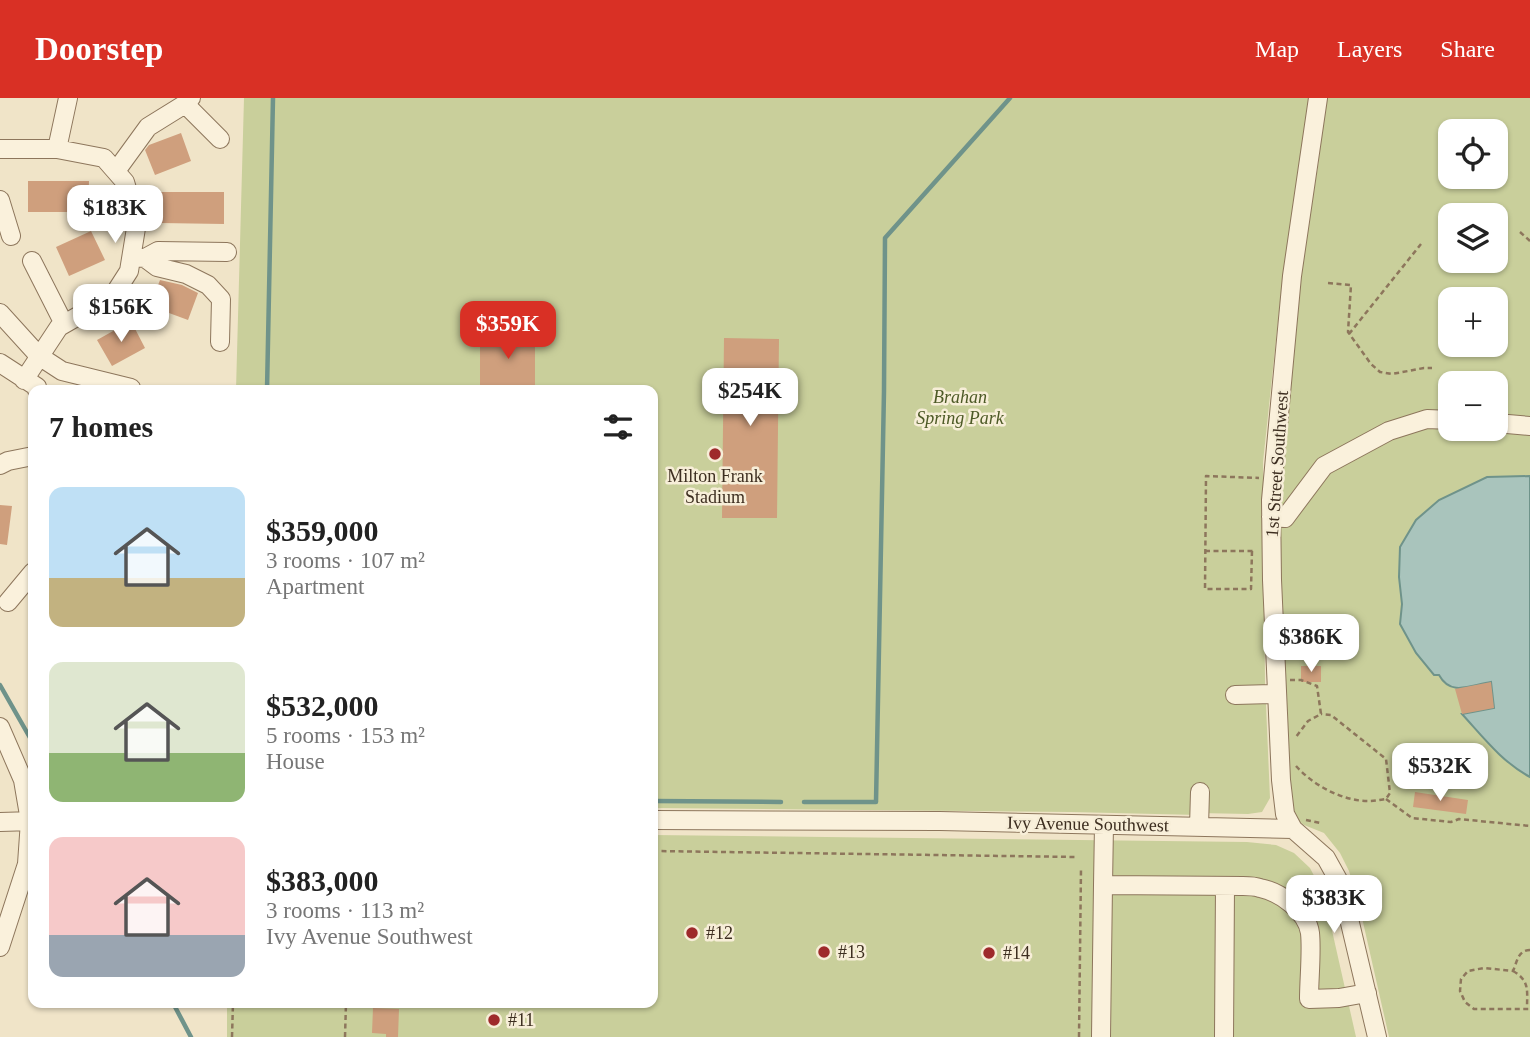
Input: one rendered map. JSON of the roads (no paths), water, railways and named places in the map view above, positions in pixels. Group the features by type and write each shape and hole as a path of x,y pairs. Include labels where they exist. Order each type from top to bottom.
{"street":[{"path":"57,149 68,98"},
{"name":"1st Street Southwest","path":"1293,829 1285,814 1282,792 1271,517 1292,276 1318,98"},
{"path":"116,171 148,127 188,101 220,139"},
{"path":"0,149 57,149 104,158 125,182 138,222 139,257 113,296 59,327 39,356 31,385 0,363"},
{"path":"0,200 11,236"},
{"path":"139,257 158,251 227,252"},
{"path":"139,257 157,267 186,274 208,285 221,299 220,342"},
{"path":"32,261 64,324"},
{"path":"0,313 39,356 62,371 119,385"},
{"path":"1271,517 1285,518 1324,466 1389,431 1427,419 1438,419"},
{"path":"1508,424 1530,426"},
{"path":"1,463 28,457"},
{"path":"8,602 28,578"},
{"path":"1235,695 1277,686"},
{"path":"0,727 23,780 28,803"},
{"path":"1199,792 1199,827"},
{"name":"Ivy Avenue Southwest","path":"658,820 940,821 1293,829"},
{"path":"0,822 28,821"},
{"path":"1101,1037 1104,825"},
{"path":"1293,829 1326,858 1341,885 1377,1037"},
{"path":"0,947 28,855"},
{"path":"1103,885 1261,888 1278,895 1306,919 1310,933 1309,999 1367,993"},
{"path":"1224,1037 1225,886"}],"water":[{"path":"1530,476 1530,777 1502,757 1462,714 1494,708 1491,682 1462,688 1449,686 1439,675 1434,675 1416,653 1400,624 1402,604 1399,577 1400,547 1416,520 1439,500 1487,477"}],"waterway":[{"path":"267,385 273,98"},
{"path":"804,802 876,802 885,238 1010,98"},
{"path":"0,685 28,734"},
{"path":"658,801 781,802"},
{"path":"176,1008 191,1037"}],"place":[{"name":"Milton Frank Stadium","path":"715,454"},
{"name":"#12","path":"692,933"},
{"name":"#13","path":"824,952"},
{"name":"#14","path":"989,953"},
{"name":"#11","path":"494,1020"}],"park label":[{"name":"Brahan Spring Park","path":"960,407"}]}
